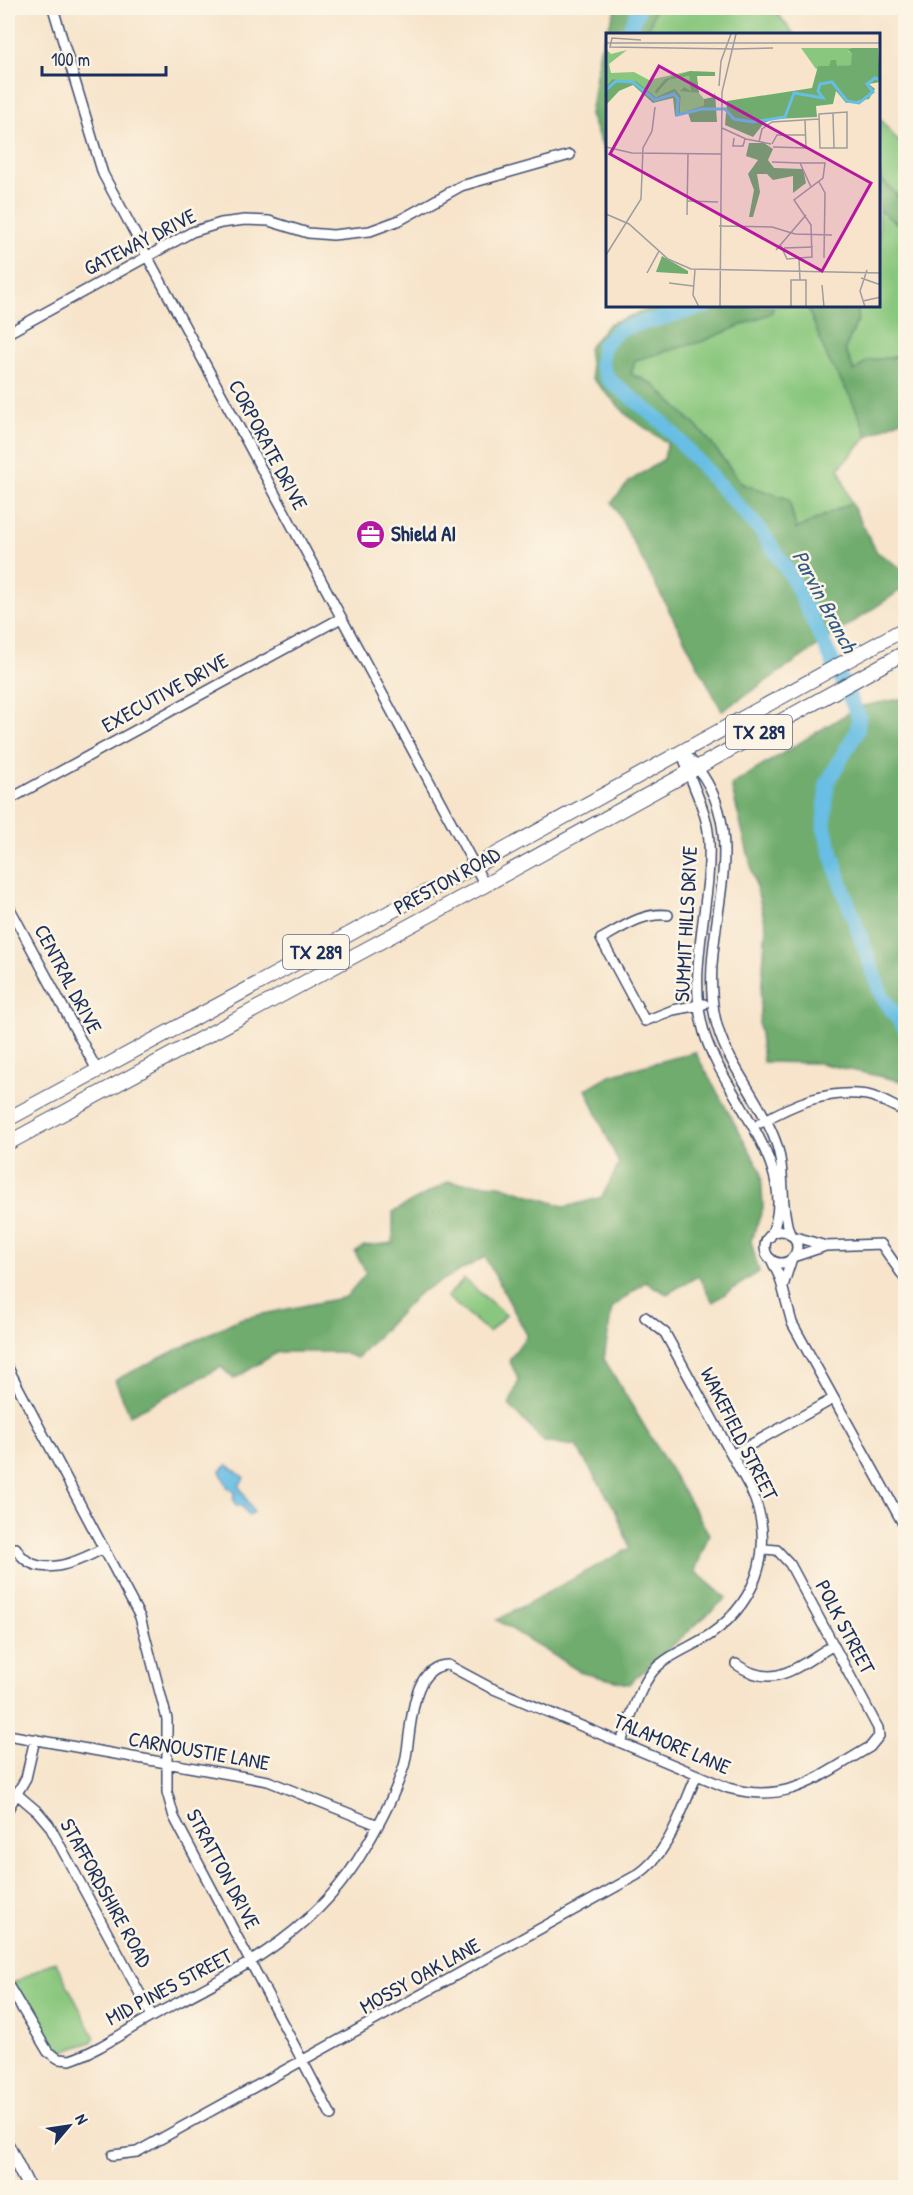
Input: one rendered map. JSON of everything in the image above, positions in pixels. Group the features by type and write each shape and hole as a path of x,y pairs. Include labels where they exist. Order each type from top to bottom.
{"main road":[{"name":"PRESTON ROAD","path":"8,1119 475,866 906,626"},
{"name":"PRESTON ROAD","path":"8,1143 485,885 906,652"},
{"path":"228,1000 238,1018"},
{"path":"96,1095 101,1079 97,1070"},
{"path":"8,2146 29,2187"}],"street":[{"name":"CORPORATE DRIVE","path":"53,8 103,174 145,258 485,885"},
{"name":"GATEWAY DRIVE","path":"8,333 192,232 221,223 269,221 309,233 333,235 370,231 400,220 461,186 570,155"},
{"name":"EXECUTIVE DRIVE","path":"8,800 341,618"},
{"name":"SUMMIT HILLS DRIVE","path":"682,751 719,810 724,842 712,1003 716,1022 724,1044 765,1120 778,1150 784,1213 791,1235"},
{"name":"SUMMIT HILLS DRIVE","path":"692,769 709,838 698,986 702,1024 714,1058 768,1158 776,1188 777,1219 770,1237"},
{"name":"CENTRAL DRIVE","path":"8,904 97,1070"},
{"path":"668,915 654,914 642,918 601,939 645,1021 673,1010 712,1003"},
{"path":"753,1127 790,1107 828,1094 868,1095 906,1112"},
{"path":"826,1246 779,1232 770,1237 766,1248 783,1286 792,1323 905,1529"},
{"path":"783,1286 797,1245 791,1235"},
{"path":"771,1259 782,1263 826,1246 881,1244 906,1280"},
{"name":"WAKEFIELD STREET","path":"621,1742 654,1670 711,1634 730,1618 748,1592 764,1549 764,1529 758,1506 732,1455 664,1333 645,1317"},
{"name":"STRATTON DRIVE","path":"8,1368 144,1628 167,1719 168,1792 174,1817 331,2115"},
{"path":"732,1455 833,1399"},
{"path":"16,1548 24,1561 32,1565 45,1566 75,1562 104,1548"},
{"name":"POLK STREET","path":"764,1549 777,1550 790,1564 878,1728 879,1736"},
{"path":"736,1664 750,1674 770,1678 778,1676 834,1645"},
{"name":"TALAMORE LANE","path":"448,1665 489,1687 745,1793 777,1794 815,1778 870,1747 879,1736"},
{"name":"MID PINES STREET","path":"8,1985 48,2052 59,2059 75,2058 252,1963 285,1940 329,1900 352,1870 378,1825 404,1767 416,1696 435,1669 448,1665"},
{"name":"CARNOUSTIE LANE","path":"8,1735 275,1782 378,1825"},
{"path":"8,1809 18,1795 29,1769 34,1739"},
{"name":"MOSSY OAK LANE","path":"113,2155 137,2152 303,2062 650,1867 665,1846 697,1775"},
{"name":"STAFFORDSHIRE ROAD","path":"18,1795 32,1805 50,1825 152,2016"}],"green space":[{"path":"616,8 655,8 647,33 606,33"},
{"path":"655,8 773,8 793,33 647,33"},
{"path":"606,34 606,155 590,115 600,49"},
{"path":"880,119 905,149 905,203 882,180 880,175"},
{"path":"880,176 905,203 905,229 880,211"},
{"path":"880,211 905,229 905,352 868,363 855,372 845,349 858,320 858,308 880,308"},
{"path":"653,308 773,308 771,313 703,341 635,360 631,374 653,384 704,434 742,484 789,499 796,529 851,503 877,552 905,571 905,587 722,711 612,502 630,481 664,459 667,443 628,416 592,378 588,348 609,324"},
{"path":"773,308 808,308 828,359 850,396 868,436 839,468 851,503 796,529 789,499 742,484 704,434 653,384 631,374 635,360 703,341 771,313"},
{"path":"808,308 858,308 858,319 845,349 854,371 869,360 896,357 905,352 905,418 868,436 850,396 828,359"},
{"path":"905,698 905,1082 819,1063 763,1062 759,1024 766,926 731,785 858,707"},
{"path":"695,1052 761,1171 763,1208 751,1241 759,1272 713,1302 698,1276 667,1294 645,1282 612,1308 604,1359 709,1534 695,1571 726,1598 629,1684 582,1673 497,1620 630,1548 615,1509 576,1446 544,1442 509,1405 519,1380 509,1360 527,1335 485,1257 419,1293 357,1358 340,1352 278,1352 234,1379 221,1367 130,1415 115,1380 239,1319 346,1297 366,1273 355,1252 364,1246 393,1243 393,1212 448,1182 500,1185 566,1207 602,1197 619,1164 586,1089 610,1075"},
{"path":"464,1279 506,1315 489,1332 447,1297"},
{"path":"55,1961 95,2038 91,2042 60,2053 54,2050 13,1983"}],"water":[{"path":"228,1465 244,1478 239,1486 254,1512 248,1515 242,1506 237,1506 233,1498 235,1492 228,1488 220,1471"}],"waterway":[{"name":"Parvin Branch","path":"628,33 639,8"},
{"name":"Parvin Branch","path":"699,308 620,329 603,345 601,364 608,379 663,423 761,531 792,577 859,717 857,731 827,783 824,827 840,881 882,996 906,1030"}],"place":[{"name":"Shield AI","path":"370,534"}]}
